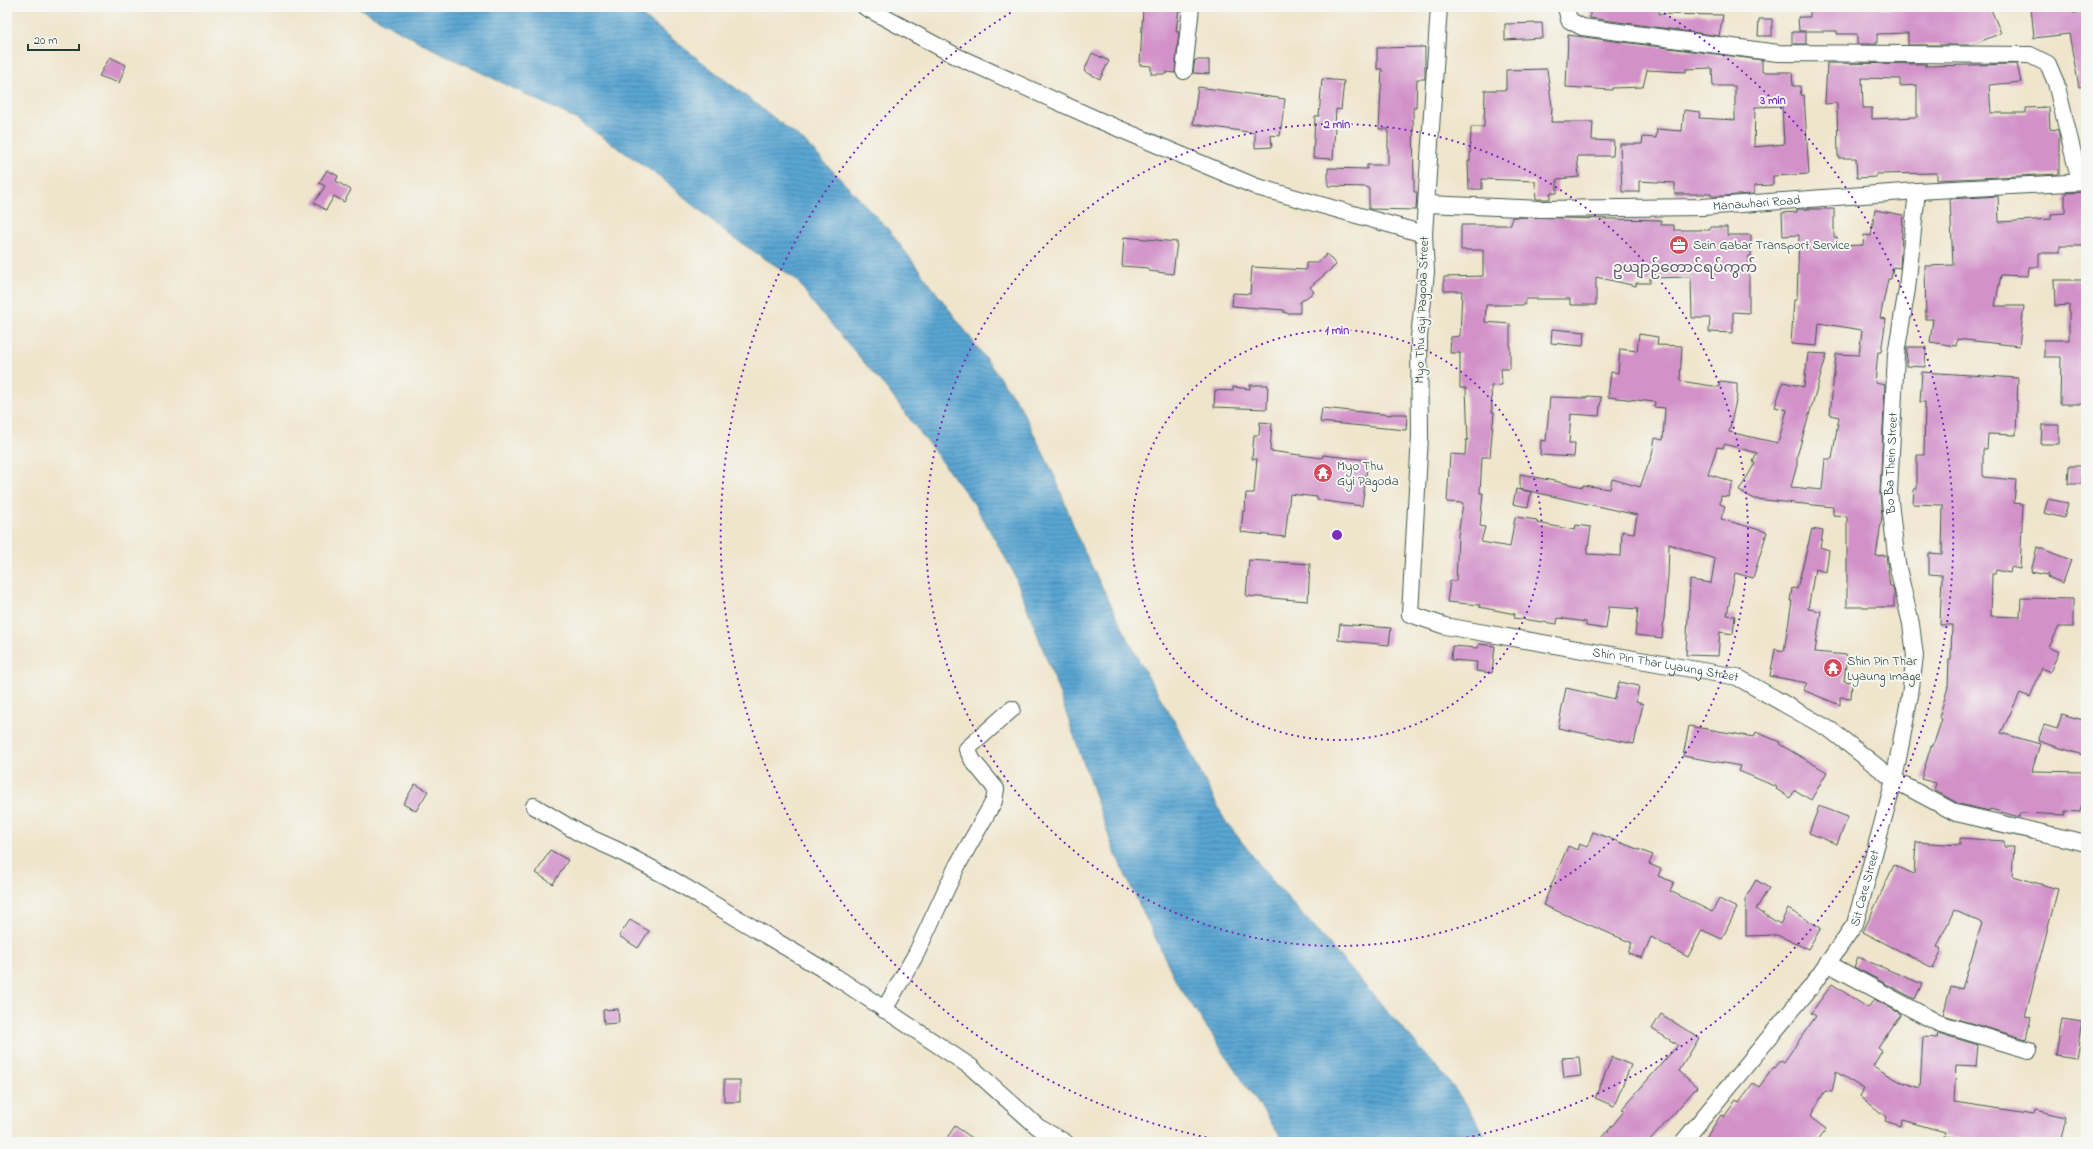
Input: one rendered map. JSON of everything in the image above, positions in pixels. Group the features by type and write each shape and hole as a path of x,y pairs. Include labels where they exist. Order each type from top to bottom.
{"street":[{"path":"865,7 956,56 1096,119 1257,187 1424,234"},
{"path":"1184,71 1191,7"},
{"name":"Myo Thu Gyi Pagoda Street","path":"1410,614 1420,436 1419,337 1426,272 1424,234 1439,7"},
{"path":"1566,7 1569,20 1582,27 1778,53 2030,55 2048,64 2054,76 2083,182"},
{"name":"Manawhari Road","path":"1427,204 1541,209 1702,207 1916,191 2083,182"},
{"name":"Bo Ba Thein Street","path":"1894,780 1910,696 1915,656 1911,624 1897,564 1889,493 1896,354 1907,290 1916,191"},
{"name":"Shin Pin Thar Lyaung Street","path":"1410,614 1445,626 1737,677 1832,731 1894,780"},
{"path":"884,1010 916,954 957,866 994,801 996,789 973,761 967,749 1012,709"},
{"path":"1894,780 1956,813 2086,843"},
{"name":"Sit Care Street","path":"1683,1142 1801,999 1855,924 1894,780"},
{"path":"534,806 579,833 618,850 668,878 823,969 971,1067 1038,1127 1065,1142"},
{"path":"1827,963 1938,1023 2029,1050"}],"water":[{"path":"357,7 629,7 648,20 805,142 888,229 1019,404 1055,477 1080,543 1140,663 1177,726 1224,819 1269,877 1452,1085 1491,1142 1284,1142 1177,983 1114,851 1053,675 1013,571 975,505 887,389 813,303 796,279 732,237 659,176 576,119 425,45"}],"building":[{"path":"1143,7 1179,7 1176,32 1179,32 1175,73 1166,72 1166,74 1151,74 1151,66 1140,65"},
{"path":"1590,7 1659,9 1659,14 1723,15 1719,36 1590,18"},
{"path":"1810,7 1881,7 1881,9 1990,7 2001,33 1972,45 1908,45 1908,33 1877,34 1877,44 1857,44 1857,34 1837,34 1837,31 1799,31 1798,17 1810,17"},
{"path":"2031,7 2072,7 2073,13 2086,12 2086,86 2079,87 2069,34 2034,38"},
{"path":"1759,19 1772,19 1772,36 1758,36"},
{"path":"1542,23 1543,38 1505,40 1505,24"},
{"path":"1792,32 1806,32 1806,44 1792,44"},
{"path":"1568,35 1762,60 1762,72 1792,72 1793,86 1800,86 1801,95 1804,95 1809,174 1773,176 1773,185 1754,186 1754,194 1711,196 1711,194 1675,194 1675,183 1639,181 1639,192 1622,192 1620,144 1642,144 1643,137 1656,138 1657,129 1682,131 1684,110 1700,112 1699,118 1735,120 1735,86 1713,86 1712,68 1686,69 1686,72 1647,70 1643,87 1612,88 1612,90 1566,87","holes":["1782,106 1784,144 1754,147 1755,107"]},
{"path":"1425,47 1425,79 1417,79 1416,108 1413,108 1414,192 1417,192 1416,210 1369,209 1369,189 1367,187 1328,186 1328,168 1367,169 1367,165 1388,165 1388,129 1379,129 1382,69 1377,69 1377,48"},
{"path":"1092,53 1109,61 1100,79 1084,71"},
{"path":"110,57 126,65 119,83 99,76"},
{"path":"1195,60 1209,60 1209,74 1193,73"},
{"path":"1827,63 1928,64 1924,66 2017,64 2021,82 1989,85 1991,113 2026,113 2026,108 2049,107 2050,129 2058,130 2059,134 2059,174 1937,180 1937,173 1876,174 1876,177 1857,178 1856,158 1838,158 1837,103 1825,104","holes":["1862,78 1900,79 1900,86 1917,85 1917,117 1872,119 1872,108 1863,108"]},
{"path":"1547,69 1552,107 1551,122 1593,122 1592,140 1614,141 1613,156 1577,156 1579,177 1557,179 1557,193 1550,193 1550,199 1536,199 1535,181 1482,179 1482,189 1469,189 1468,161 1470,161 1471,127 1484,127 1485,90 1506,90 1506,70"},
{"path":"1322,79 1344,81 1341,110 1336,109 1333,159 1313,158 1315,116 1319,116"},
{"path":"1198,87 1285,99 1280,136 1271,135 1272,147 1255,148 1255,133 1193,124"},
{"path":"327,170 338,176 336,181 351,190 344,202 334,196 326,210 314,203 325,186 319,183"},
{"path":"2086,192 2086,246 2060,246 2060,253 2039,253 2039,267 2029,267 2028,276 2001,275 1995,306 2024,306 2019,346 1957,339 1956,346 1930,342 1933,319 1926,319 1925,266 1953,265 1950,199 1998,196 1999,222 2051,219 2051,214 2065,213 2065,193"},
{"path":"1797,209 1834,209 1834,237 1837,237 1837,246 1863,245 1864,235 1871,236 1875,210 1903,215 1900,268 1893,267 1891,279 1888,279 1880,318 1886,319 1881,352 1878,352 1875,383 1885,385 1880,493 1882,516 1876,556 1886,555 1890,586 1892,586 1894,592 1894,607 1847,607 1847,516 1833,515 1833,507 1755,499 1739,491 1755,463 1753,462 1757,453 1724,444 1723,448 1717,447 1708,474 1733,482 1728,497 1721,496 1720,504 1725,506 1721,519 1767,532 1753,578 1735,573 1727,615 1735,616 1733,634 1720,632 1718,656 1686,655 1690,580 1711,583 1715,559 1669,544 1668,577 1662,638 1635,635 1638,609 1609,607 1606,629 1586,626 1586,622 1558,618 1557,624 1514,618 1515,614 1479,607 1480,605 1447,602 1450,581 1456,581 1458,535 1463,503 1447,502 1450,454 1465,455 1466,440 1468,440 1466,388 1460,388 1460,353 1450,353 1451,337 1460,336 1462,291 1444,291 1444,277 1483,276 1483,250 1461,250 1461,225 1511,225 1512,217 1661,220 1661,225 1674,225 1674,230 1710,230 1710,227 1727,227 1727,235 1751,235 1751,256 1749,256 1749,313 1733,312 1733,333 1709,332 1710,318 1692,318 1691,277 1650,278 1650,283 1636,283 1636,286 1596,277 1596,305 1570,305 1570,299 1525,299 1525,305 1486,305 1485,322 1510,324 1510,369 1501,369 1502,385 1491,386 1492,412 1494,412 1490,457 1482,457 1480,493 1483,493 1480,526 1485,527 1481,542 1510,547 1515,517 1537,520 1537,523 1575,530 1576,525 1591,527 1587,554 1621,556 1622,531 1634,533 1637,515 1520,489 1520,474 1583,487 1583,485 1610,489 1612,479 1640,487 1652,455 1655,438 1663,440 1665,408 1654,407 1655,402 1608,397 1611,372 1618,373 1620,349 1637,351 1639,334 1658,337 1657,345 1682,346 1680,381 1719,387 1720,381 1737,383 1737,396 1729,432 1778,443 1787,410 1775,407 1783,382 1804,387 1808,353 1827,354 1797,456 1797,465 1791,487 1822,490 1825,459 1832,459 1839,417 1830,415 1836,354 1859,355 1862,330 1819,323 1817,346 1791,344 1794,300 1797,300 1799,235 1783,236 1782,213 1797,212"},
{"path":"1124,237 1177,242 1173,274 1149,271 1149,268 1122,266"},
{"path":"1327,254 1336,265 1310,287 1314,292 1300,302 1300,313 1284,313 1284,310 1232,306 1233,293 1250,294 1252,267 1306,270 1306,263 1317,263"},
{"path":"2054,280 2086,280 2084,404 2060,404 2061,357 2044,357 2044,340 2069,340 2069,305 2055,306"},
{"path":"1552,329 1585,332 1583,346 1551,343"},
{"path":"1907,347 1926,347 1925,367 1906,366"},
{"path":"1922,372 2018,378 2016,435 1988,434 1987,449 1983,449 1983,477 2016,480 2014,503 2023,504 2020,569 2011,567 2010,573 1996,570 1995,574 1992,574 1991,616 2020,617 2021,598 2073,599 2073,627 2059,627 2049,647 2059,652 2050,672 2042,668 2030,697 2020,693 2001,733 2040,744 2032,771 2086,772 2086,805 2082,804 2080,812 2065,811 2065,815 2020,813 2019,817 1990,809 1989,811 1959,804 1934,790 1936,783 1921,779 1931,746 1933,746 1942,719 1939,718 1948,687 1949,660 1951,660 1952,625 1940,625 1942,575 1929,574 1929,553 1942,554 1943,505 1913,504 1914,489 1917,489 1917,455 1924,455 1925,402 1920,402"},
{"path":"1250,385 1268,385 1267,409 1214,407 1215,390 1233,391 1233,387 1250,389"},
{"path":"1587,396 1601,397 1599,416 1571,414 1569,443 1575,443 1574,457 1540,455 1541,440 1546,441 1550,397 1587,398"},
{"path":"1322,408 1391,415 1407,414 1406,430 1320,422"},
{"path":"1260,422 1272,423 1270,451 1322,458 1323,455 1368,460 1362,506 1317,500 1317,497 1290,494 1285,537 1241,532 1243,511 1245,511 1246,493 1254,493 1257,459 1252,459 1254,435 1259,435"},
{"path":"2042,425 2059,425 2059,444 2041,444"},
{"path":"2069,466 2082,466 2082,484 2068,484"},
{"path":"1516,489 1531,492 1528,507 1513,504"},
{"path":"2048,499 2068,503 2064,518 2044,513"},
{"path":"1812,529 1823,531 1820,547 1829,550 1826,572 1815,569 1808,609 1821,611 1815,652 1847,655 1844,681 1852,682 1851,698 1840,697 1840,705 1803,690 1807,683 1770,676 1775,649 1784,651 1792,601 1790,601 1792,588 1797,589"},
{"path":"2037,547 2071,560 2063,583 2047,577 2048,575 2031,572"},
{"path":"1249,560 1310,564 1308,601 1246,596"},
{"path":"1340,624 1391,628 1389,645 1338,640"},
{"path":"1479,644 1495,646 1492,673 1476,671 1477,662 1451,660 1452,646 1478,648"},
{"path":"1619,682 1639,686 1636,702 1643,704 1634,744 1558,728 1566,688 1615,699"},
{"path":"2062,714 2086,721 2086,756 2038,741 2044,725 2057,729"},
{"path":"1689,726 1754,737 1756,732 1780,742 1779,744 1827,772 1811,800 1795,790 1790,798 1776,789 1777,787 1739,771 1741,766 1683,756"},
{"path":"415,784 428,791 416,811 403,804"},
{"path":"1819,806 1848,817 1837,844 1809,833"},
{"path":"1593,832 1653,855 1649,864 1661,869 1658,876 1674,882 1670,891 1712,912 1719,899 1737,908 1722,939 1702,930 1688,957 1651,937 1642,958 1628,953 1632,943 1543,905 1568,846 1577,850 1579,844 1587,847"},
{"path":"1960,838 2004,841 2004,847 2014,847 2012,876 2058,889 2025,1016 2031,1017 2026,1039 1943,1015 1951,986 1962,989 1982,923 1954,910 1937,947 1942,949 1933,968 1863,932 1894,865 1914,874 1916,842 1960,845"},
{"path":"550,850 568,860 553,884 536,873"},
{"path":"1756,880 1769,888 1756,909 1780,924 1788,909 1821,928 1808,949 1777,935 1746,936 1746,897"},
{"path":"630,920 649,931 638,948 619,936"},
{"path":"1858,957 1922,984 1915,999 1854,967"},
{"path":"1832,984 1868,1008 1874,999 1901,1014 1878,1048 1882,1051 1873,1066 1899,1081 1920,1088 1923,1037 1937,1038 1938,1033 1978,1045 1976,1066 1956,1065 1954,1102 2034,1114 2035,1110 2067,1117 2061,1142 2038,1142 2022,1139 2022,1142 1986,1142 1944,1136 1945,1132 1902,1120 1901,1126 1885,1121 1886,1117 1860,1096 1864,1089 1836,1072 1832,1092 1825,1091 1810,1117 1826,1129 1816,1142 1703,1142 1721,1115 1724,1117 1736,1100 1739,1102 1753,1083 1759,1087 1781,1060 1784,1062 1816,1016 1811,1013"},
{"path":"618,1009 619,1023 604,1024 603,1010"},
{"path":"1661,1014 1699,1038 1679,1071 1697,1087 1649,1142 1599,1142 1625,1110 1622,1109 1678,1045 1652,1029"},
{"path":"2062,1019 2082,1022 2076,1058 2056,1055"},
{"path":"1579,1057 1581,1076 1564,1078 1562,1058"},
{"path":"1612,1057 1631,1065 1614,1106 1595,1098"},
{"path":"724,1080 740,1080 740,1102 724,1102"},
{"path":"955,1126 978,1142 944,1142"}],"place":[{"name":"Sein Gabar Transport Service","path":"1679,245"},
{"name":"Myo Thu Gyi Pagoda","path":"1323,473"},
{"name":"Shin Pin Thar Lyaung Image","path":"1833,668"}],"district":[{"name":"ဥယျာဉ်တောင်ရပ်ကွက်","path":"1685,268"}]}
